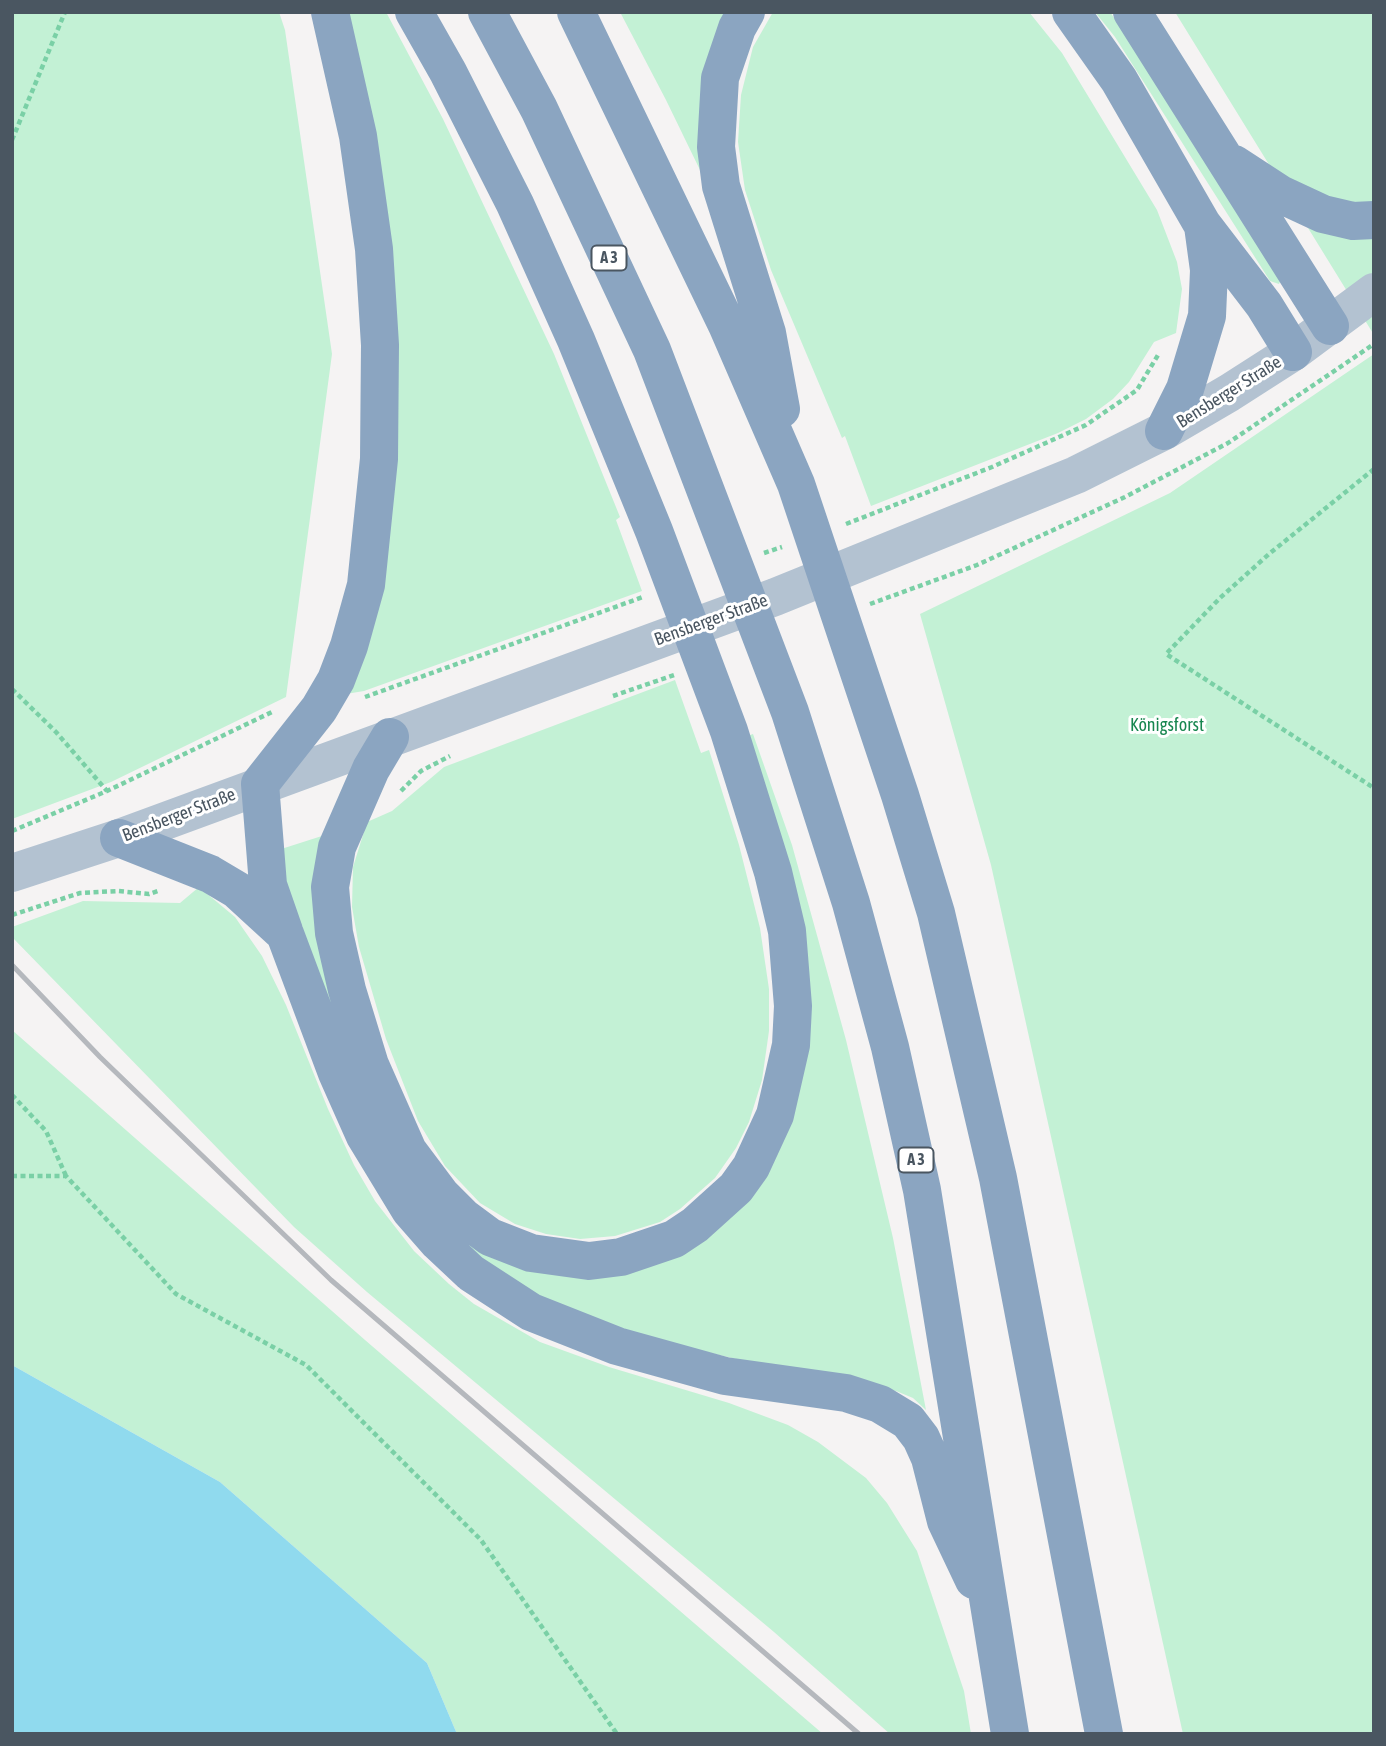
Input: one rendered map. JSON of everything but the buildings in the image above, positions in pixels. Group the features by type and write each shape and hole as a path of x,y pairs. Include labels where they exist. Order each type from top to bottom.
{"highway":[{"path":"330,12 358,136 374,249 381,403 375,509 360,612 336,680 319,709 260,784 268,885 337,1073 365,1136 392,1183 438,1242 471,1273 519,1305 556,1323 617,1346 726,1376 846,1394 880,1404 908,1421 930,1458 946,1521 993,1620"},
{"path":"390,737 337,847 330,887 334,933 370,1065 408,1151 440,1195 463,1217 490,1237 531,1253 562,1260 589,1261 621,1257 674,1238 695,1225 736,1188 765,1139 786,1074 793,1006 787,931 773,872 729,731 654,531 576,340 515,204 448,72 414,12"},
{"name":"A 3","path":"487,12 539,108 652,350 790,712 854,916 890,1046 916,1164 1010,1734"},
{"path":"576,12 727,325 796,484 863,681 936,914 998,1178 1104,1734"},
{"path":"746,12 737,28 720,78 716,146 721,186 767,333 796,484"},
{"path":"1071,12 1119,79 1202,224 1264,305 1293,352"},
{"path":"1132,12 1330,326"},
{"path":"1223,157 1280,194 1323,214 1353,221 1374,220"},
{"path":"1164,431 1185,389 1207,316 1209,270 1202,224"},
{"path":"119,838 210,874 237,890 285,934"}],"main road":[{"name":"Bensberger Straße","path":"12,873 119,838 775,597 1051,486 1164,431 1293,352 1374,292"}],"path":[{"path":"12,140 65,12"},
{"path":"1374,469 1269,554 1166,654 1374,788"},
{"path":"861,607 977,565"},
{"path":"604,700 681,672"},
{"path":"12,689 56,732 107,791"},
{"path":"351,814 395,797 421,771 461,750"},
{"path":"12,915 80,893 118,891 149,894 161,890"},
{"path":"12,1096 46,1131 66,1176 176,1294 306,1365 481,1540 617,1734"},
{"path":"12,1176 66,1176"}],"green space":[{"path":"12,12 279,12 285,30 332,354 286,697 111,782 12,819"},
{"path":"339,12 386,12 443,119 554,354 620,517 616,520 642,591 364,691 340,695 381,556"},
{"path":"620,12 731,12 700,170 666,100"},
{"path":"773,12 1029,12 1062,53 1157,210 1177,262 1182,289 1176,333 1154,342 1129,382 1113,399 1086,419 1058,433 871,506 845,436 842,438 771,270 745,190 738,142 741,95 753,47"},
{"path":"1095,12 1110,12 1124,32 1282,278 1279,284 1270,281 1115,37"},
{"path":"1175,12 1374,12 1374,335"},
{"name":"Königsforst","path":"1374,354 1374,1734 1183,1734 991,865 920,614 1170,493"},
{"path":"675,680 701,753 709,750 739,845 760,928 769,989 769,1031 762,1080 749,1122 736,1148 715,1178 680,1209 660,1222 615,1236 580,1239 546,1234 515,1224 480,1203 445,1166 418,1121 386,1039 359,947 352,907 353,867 367,822 392,811 444,767"},
{"path":"753,734 792,845 846,1040 893,1238 926,1410 913,1398 896,1391 753,1363 580,1322 512,1288 465,1253 427,1213 388,1155 335,1038 280,882 275,851 325,835 317,870 322,938 348,1034 391,1144 419,1187 441,1212 468,1236 496,1253 545,1269 597,1273 651,1261 684,1247 718,1223 743,1196 768,1160 785,1119 801,1058 803,987 798,944 778,852 741,738"},
{"path":"199,887 235,917 262,956 286,1005 328,1109 354,1165 375,1201 414,1251 449,1284 474,1304 540,1342 609,1367 729,1403 788,1425 818,1442 866,1478 887,1503 917,1551 964,1691 971,1734 890,1734 774,1632 367,1292 294,1227 12,937 12,927 83,901 180,903"},
{"path":"12,1030 365,1340 823,1734 457,1734 427,1663 220,1482 12,1365"}],"water":[{"path":"12,1365 220,1482 427,1663 457,1734 12,1734"}],"railway":[{"path":"12,965 100,1057 331,1280 859,1734"}]}
